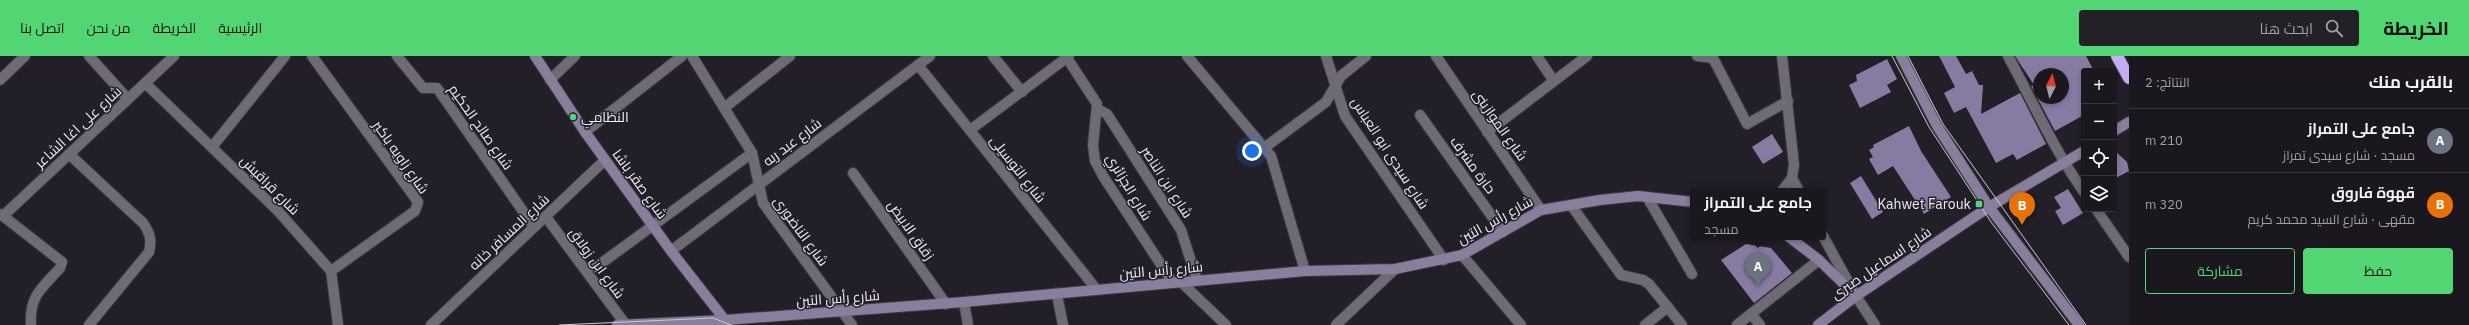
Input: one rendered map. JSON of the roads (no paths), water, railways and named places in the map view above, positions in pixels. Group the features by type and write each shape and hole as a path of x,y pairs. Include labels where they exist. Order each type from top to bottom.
{"highway":[{"path":"2117,56 2129,78"}],"street":[{"path":"0,80 25,56"},
{"path":"89,56 128,99"},
{"name":"شارع على اغا الشاعر","path":"2,215 146,84 174,56"},
{"path":"212,147 285,56"},
{"name":"شارع زاويه باكير","path":"312,56 418,202 415,211 331,271"},
{"name":"شارع صالح الحكيم","path":"397,56 423,88 437,88 534,227"},
{"name":"شارع صقر باشا","path":"535,56 605,160 671,251 727,322"},
{"path":"550,80 575,56"},
{"path":"585,132 682,56"},
{"name":"شارع الناضورى","path":"692,56 752,152 763,203 852,325"},
{"path":"724,108 790,56"},
{"name":"شارع عبد ربه","path":"671,251 930,56"},
{"path":"993,56 1022,92"},
{"path":"1187,56 1271,156 1305,272"},
{"name":"شارع سيدى ابو العباس","path":"1326,56 1334,86 1345,116 1444,260"},
{"path":"1264,148 1326,102 1341,76 1366,56"},
{"name":"شارع الموازينى","path":"1436,56 1541,210"},
{"path":"1537,56 1553,80"},
{"path":"1487,132 1553,80 1587,56"},
{"path":"1697,56 1712,57 1747,124 1788,101"},
{"path":"1782,56 1793,150 1792,178 1797,188"},
{"path":"1901,56 1937,126 1990,207 2079,325"},
{"path":"2008,56 2053,139 2064,164 2081,188"},
{"path":"970,130 1068,57 1095,100 1097,109"},
{"name":"شارع التوسيلى","path":"918,65 1097,290"},
{"name":"شارع قراقيش","path":"146,84 278,211 331,271"},
{"name":"شارع ابن الناصر","path":"1097,109 1107,114 1181,230 1197,280"},
{"name":"شارع الجزائري","path":"1097,109 1093,133 1096,161 1103,176 1177,282 1226,325"},
{"name":"حارة مشرف","path":"1420,115 1503,232"},
{"path":"2117,129 2129,122"},
{"path":"588,274 752,152"},
{"name":"شارع اسماعيل صبرى","path":"1818,325 1856,296 1990,207 2064,164 2081,152"},
{"path":"69,154 143,223 149,232 151,242 148,252 88,325"},
{"name":"شارع المسافر خانه","path":"431,325 605,160"},
{"name":"زقاق الابيض","path":"853,173 946,304"},
{"path":"1784,188 1792,178"},
{"path":"1647,197 1692,274"},
{"name":"شارع رأس التين","path":"617,325 727,322 946,304 1197,280 1305,272 1395,269 1444,260 1462,255 1541,210 1606,199 1647,197 1690,202"},
{"path":"1571,205 1621,275 1637,278 1649,284 1682,325"},
{"path":"2098,212 2129,257"},
{"path":"2,215 62,262 60,268 34,298 31,304 31,325"},
{"name":"شارع ابن زولاق","path":"546,217 626,325"},
{"path":"1793,240 1819,260 1856,296"},
{"path":"1825,240 1856,296 1875,325"},
{"path":"1462,255 1521,325"},
{"path":"1737,325 1819,260"},
{"path":"1336,325 1395,269"},
{"path":"331,271 338,325"},
{"path":"1056,294 1063,325"},
{"path":"964,302 968,325"},
{"path":"1645,325 1668,307"},
{"path":"1751,314 1760,325"}],"tram line":[{"path":"1892,56 1929,127 1991,222 2069,325"},
{"path":"1908,56 1943,124 2086,325"},
{"path":"559,325 713,318 731,325"}],"place":[{"name":"النظامي","path":"573,117"},
{"name":"Kahwet Farouk","path":"1979,204"},
{"name":"قهوة فاروق","path":"2022,225"},
{"name":"جامع على التمراز","path":"1758,286"}]}
